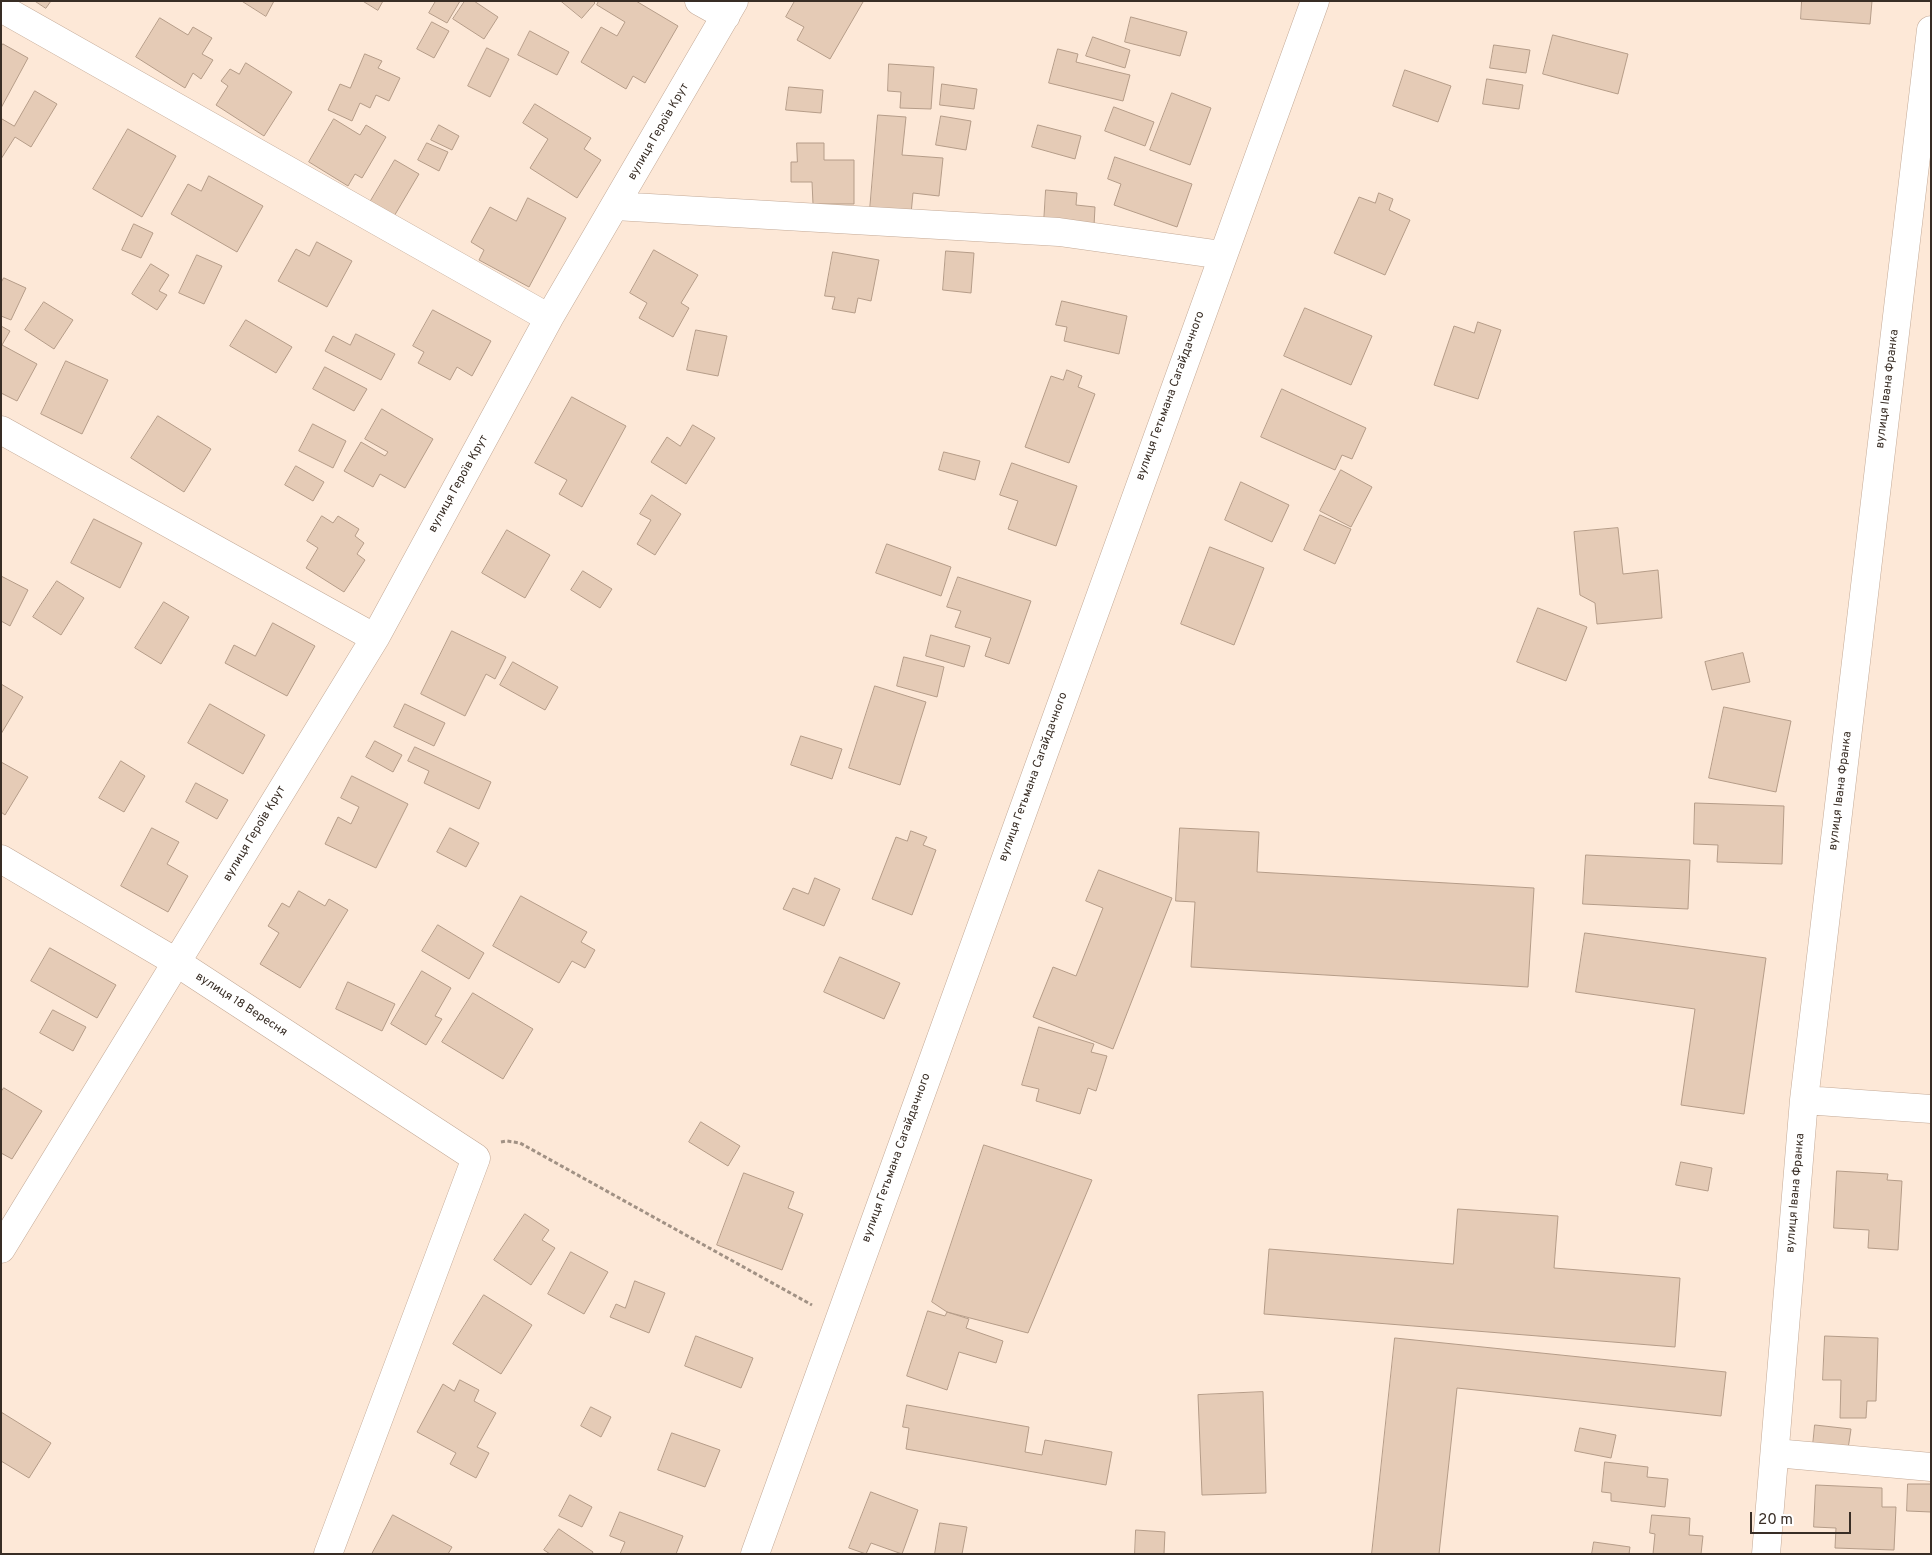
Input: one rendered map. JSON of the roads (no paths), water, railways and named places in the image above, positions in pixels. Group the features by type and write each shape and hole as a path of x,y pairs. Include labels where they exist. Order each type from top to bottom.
{"street":[{"path":"699,1 730,9"},
{"name":"вулиця Гетьмана Сагайдачного","path":"755,1554 1315,1"},
{"path":"1,8 549,318"},
{"name":"вулиця Героїв Крут","path":"1,1249 375,638 549,318 730,9"},
{"name":"вулиця Івана Франка","path":"1766,1554 1804,1100 1931,30"},
{"path":"615,206 1059,232 1222,255"},
{"path":"1,430 375,638"},
{"name":"вулиця 18 Вересня","path":"1,859 176,962 476,1158 328,1554"},
{"path":"1804,1100 1931,1109"},
{"path":"1774,1453 1931,1467"}]}
